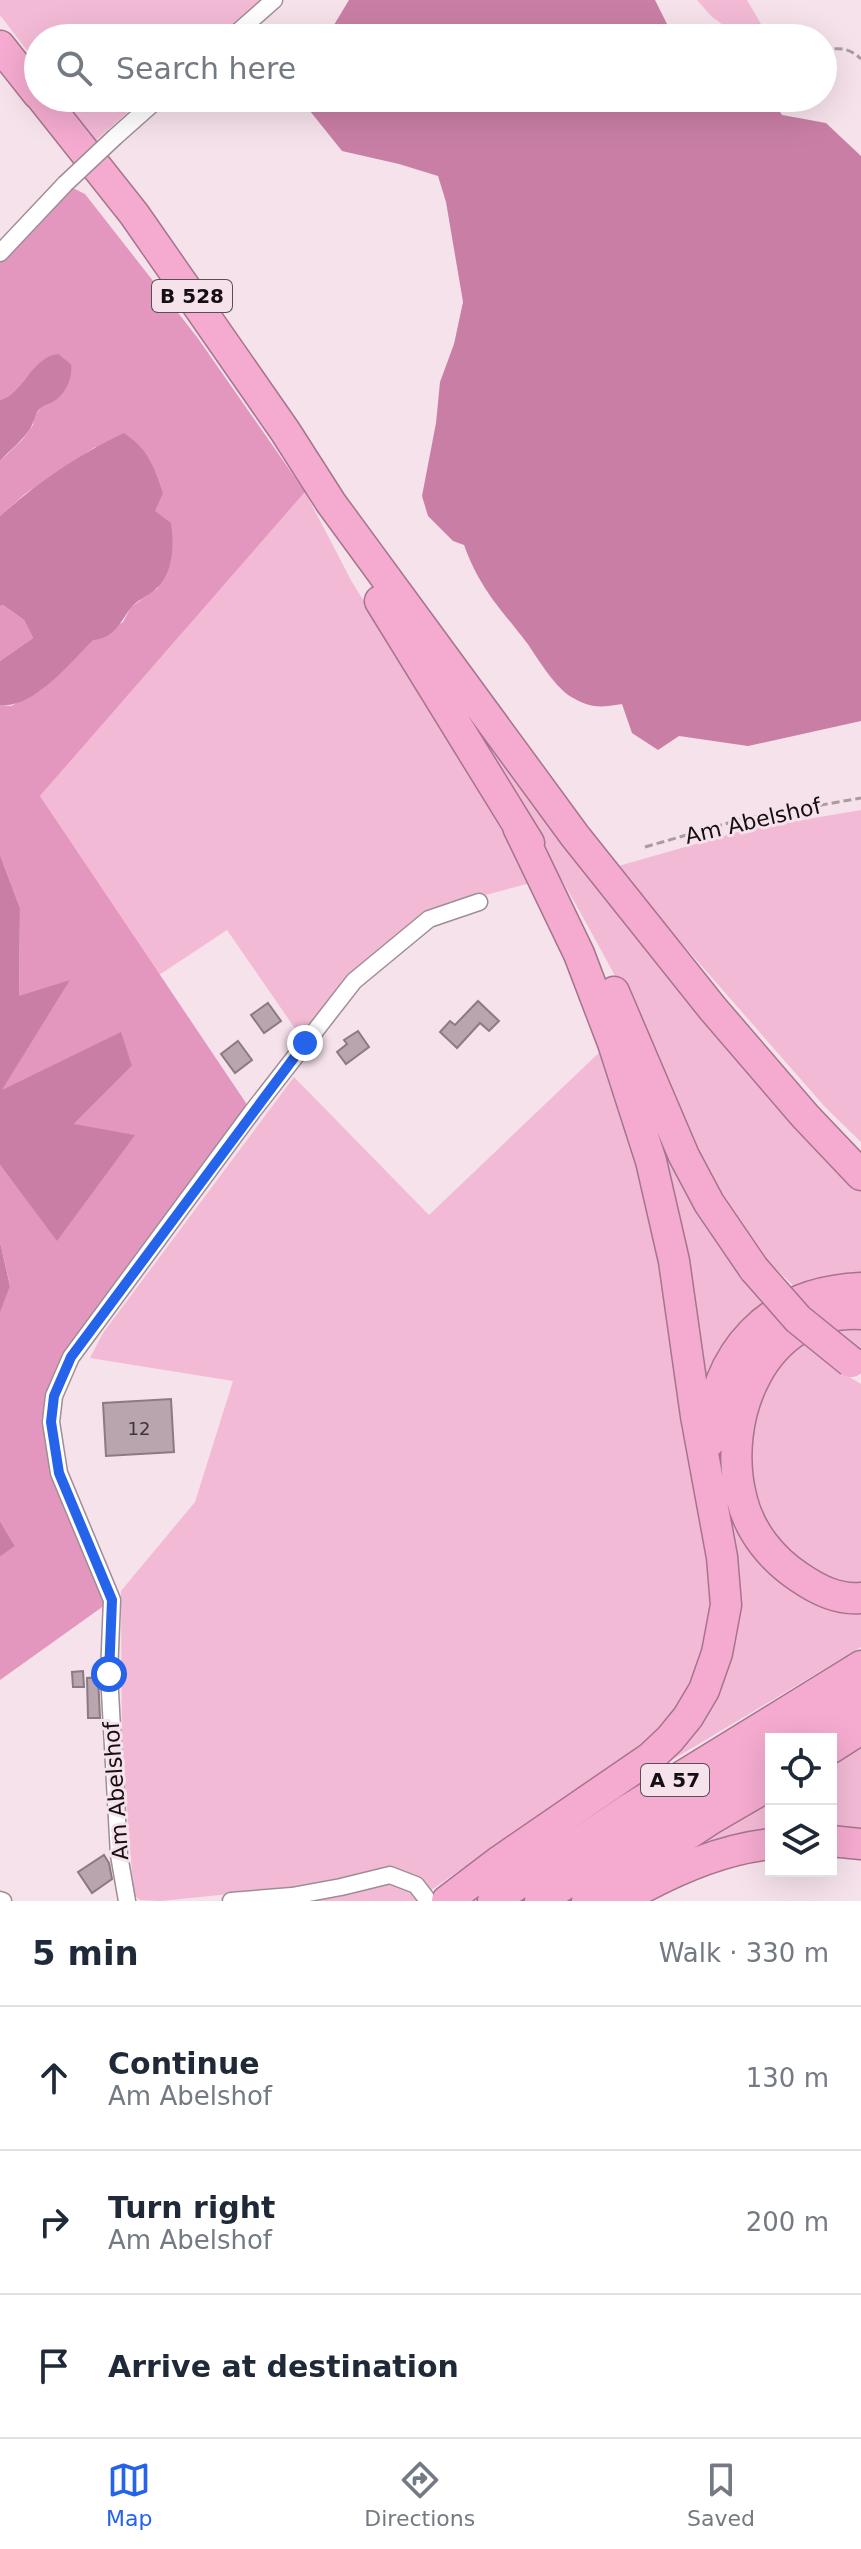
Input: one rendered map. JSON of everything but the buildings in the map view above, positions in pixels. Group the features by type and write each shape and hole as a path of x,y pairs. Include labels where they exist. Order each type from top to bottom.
{"highway":[{"name":"B 528","path":"0,46 24,76"},
{"name":"B 528","path":"53,112 134,214 268,406 331,503"},
{"path":"331,503 357,563 578,922 618,999 684,1156 709,1203 754,1269 798,1319 856,1366"},
{"path":"331,503 640,921 795,1104 861,1175"},
{"path":"436,1899 501,1860 651,1757 670,1739 704,1690 717,1653 726,1605 722,1557 696,1416 674,1261 651,1161 618,1056 585,967 518,827"},
{"path":"710,1492 710,1424 720,1386 738,1349 766,1318 805,1297 861,1288"},
{"path":"861,1314 828,1318 803,1327 781,1341 760,1367 746,1394 738,1430 737,1464 742,1500 752,1528 767,1550 783,1567 828,1594 861,1598"},
{"name":"A 57","path":"493,1901 629,1809 861,1666"},
{"path":"802,1733 861,1697"},
{"path":"837,1744 861,1729"},
{"name":"A 57","path":"540,1901 640,1833 765,1756"},
{"path":"587,1901 711,1819 765,1788"},
{"path":"837,1842 861,1844"},
{"path":"619,1901 674,1872 722,1855 765,1845"}],"street":[{"path":"247,24 274,0"},
{"path":"0,253 65,184 143,112"},
{"name":"Am Abelshof","path":"127,1901 119,1855 109,1674 112,1600 59,1473 51,1422 54,1396 71,1357 252,1112 354,981 429,919 479,902"},
{"path":"231,1901 292,1896 390,1875 416,1885 436,1899"}],"path":[{"path":"837,48 854,52 861,59"},
{"name":"Am Abelshof","path":"645,847 742,819 861,798"}],"shaded area":[{"path":"0,0 261,0 233,24 24,24 24,47 0,15"},
{"path":"349,0 655,0 667,24 334,24"},
{"path":"697,0 747,0 761,24 722,24"},
{"path":"73,112 128,112 95,141"},
{"path":"311,112 780,112 782,115 826,123 861,156 861,721 748,746 679,736 658,750 632,733 622,704 593,706 568,695 555,682 484,586 464,545 453,541 428,516 422,496 436,423 440,382 454,344 463,302 446,202 438,176 342,151"},
{"path":"65,184 85,194 197,337 305,492 40,796 252,1112 54,1396 59,1473 112,1600 0,1680 0,1557 15,1546 0,1521 0,1313 10,1285 0,1242 0,1165 57,1240 134,1135 73,1125 132,1066 1,1091 69,981 19,997 20,908 0,855 0,705 11,706 41,690 93,639 123,622 131,607 158,588 155,511 95,447 25,494 0,516 0,461 22,440 43,405 53,402 60,393 71,364 58,355 40,362 15,390 0,400 0,253"},
{"path":"58,354 71,364 68,385 58,399 39,409 27,433 0,461 0,400 15,390 40,362"},
{"path":"124,433 149,459 163,493 155,511 171,523 172,549 166,575 156,589 133,606 115,629 93,640 51,682 25,700 0,705 0,661 33,638 24,620 0,606 0,516 59,470"},
{"path":"305,492 352,582 516,847 534,882 478,897 429,919 354,981 305,1043 227,930 159,975 40,796"},
{"path":"0,606 24,620 33,638 0,661"},
{"path":"432,662 772,1093 861,1192 861,1277 795,1287 749,1240 730,1213 699,1156 646,1037 608,964 535,833"},
{"path":"861,810 861,1142 825,1107 615,867 748,829"},
{"path":"0,855 20,908 19,996 70,980 2,1090 121,1032 132,1066 74,1124 135,1135 57,1241 0,1165"},
{"path":"605,1047 643,1176 666,1282 714,1597 705,1652 687,1692 669,1720 648,1742 431,1890 406,1871 391,1868 326,1884 161,1901 140,1900 134,1895 122,1755 121,1591 195,1502 233,1381 90,1358 103,1333 294,1077 429,1215"},
{"path":"643,1101 775,1306 707,1418"},
{"path":"0,1242 10,1286 0,1313"},
{"path":"861,1322 861,1355 828,1325"},
{"path":"800,1336 831,1366 861,1384 861,1590 791,1563 748,1492 749,1406"},
{"path":"750,1368 748,1534 861,1606 861,1647 667,1763 665,1759 708,1706 720,1421"},
{"path":"0,1521 15,1546 0,1557"},
{"path":"861,1744 861,1838 837,1836 837,1758"},
{"path":"765,1802 765,1840 640,1882"},
{"path":"405,1879 421,1901 231,1901"}],"route":[{"path":"109,1674 112,1600 59,1473 51,1422 54,1396 71,1357 305,1043"}]}
